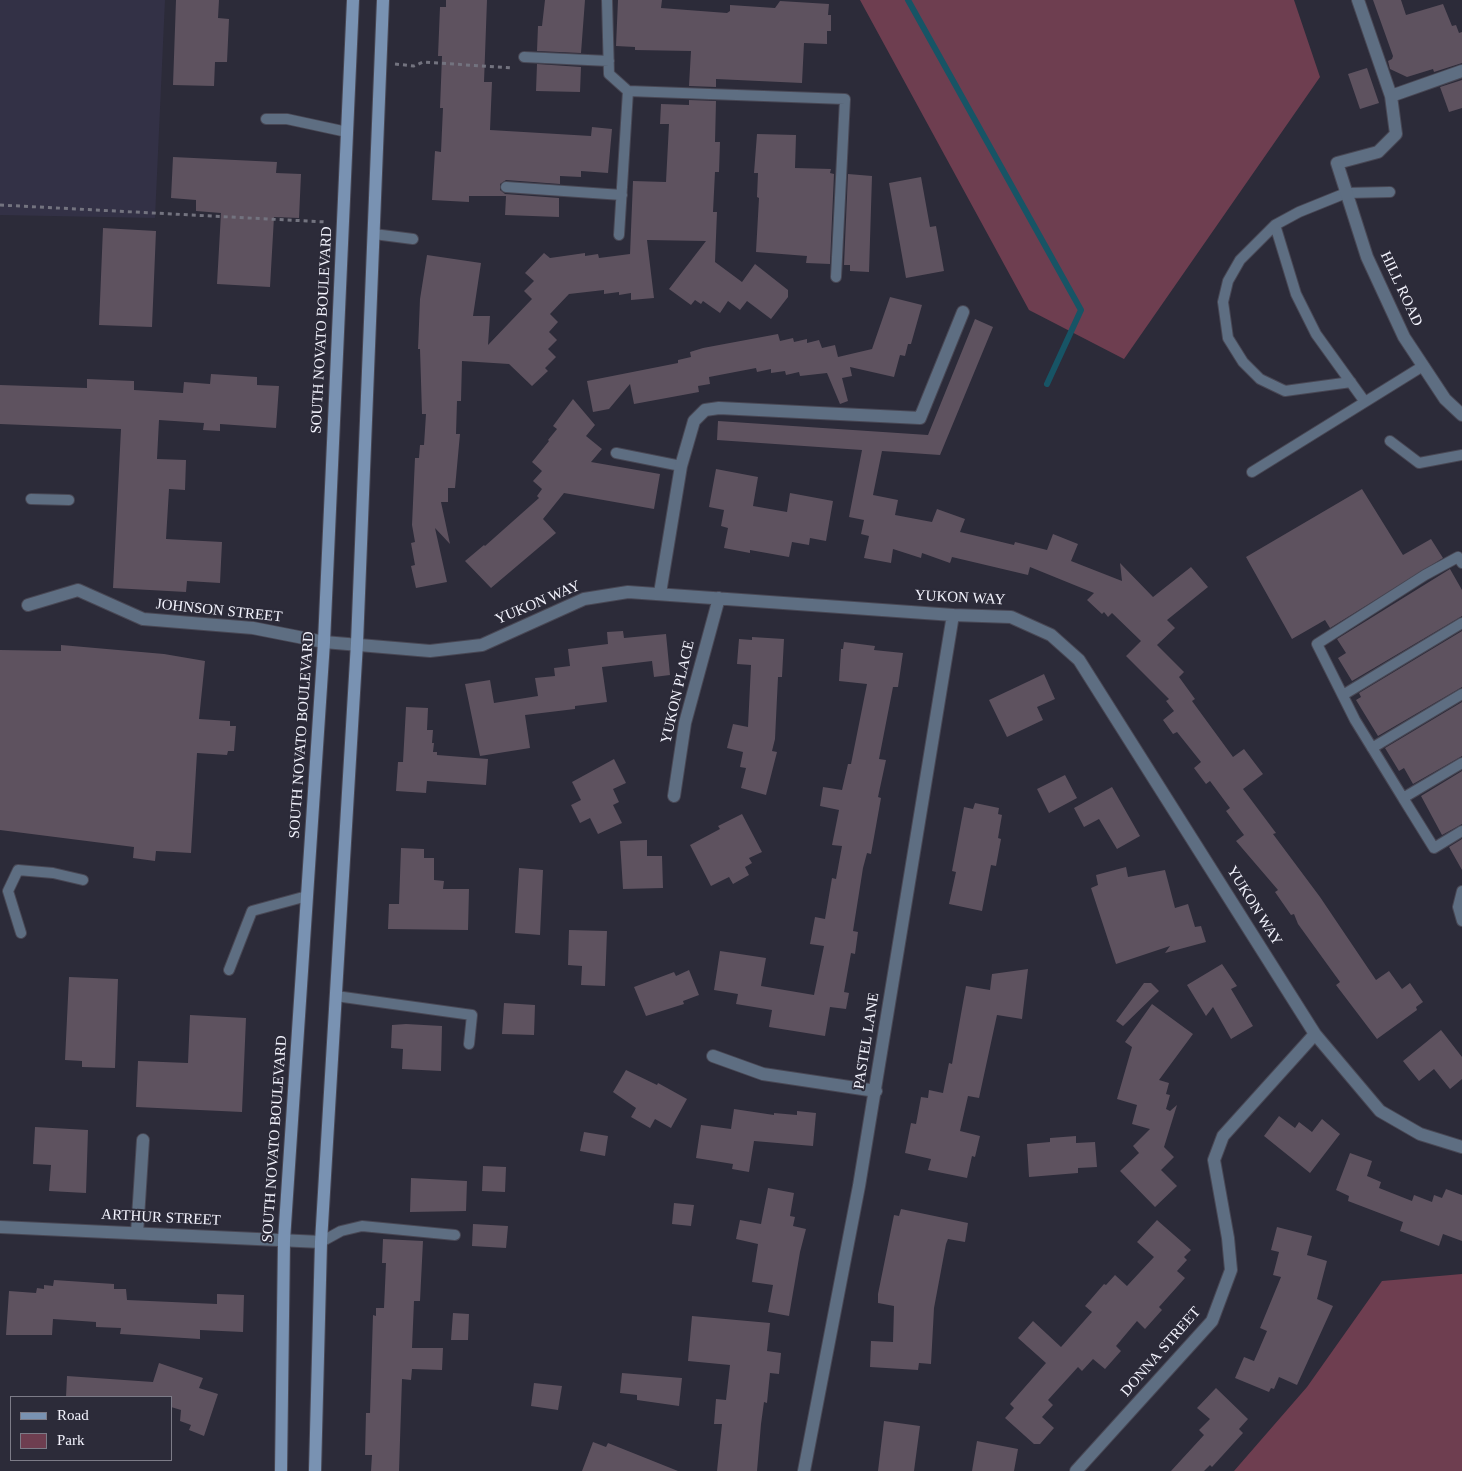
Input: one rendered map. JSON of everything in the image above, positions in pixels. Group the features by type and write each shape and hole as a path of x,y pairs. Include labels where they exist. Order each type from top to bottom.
{"main road":[{"name":"SOUTH NOVATO BOULEVARD","path":"281,1471 284,1240 324,642 353,0"},
{"path":"315,1471 321,1242 357,643 383,0"}],"street":[{"path":"1358,0 1391,96 1462,71"},
{"name":"HILL ROAD","path":"1391,96 1396,134 1378,152 1337,163 1367,257 1404,337 1445,399 1462,415"},
{"path":"660,593 681,466 694,422 705,410 719,408 920,418 963,312"},
{"name":"JOHNSON STREET","path":"28,605 78,590 142,620 254,628 324,642"},
{"name":"YUKON WAY","path":"324,642 357,643 430,651 482,645 584,599 628,592 953,615 1011,617 1051,635 1079,660 1315,1034 1380,1111 1420,1134 1462,1147"},
{"name":"YUKON PLACE","path":"674,796 685,723 719,598"},
{"name":"PASTEL LANE","path":"804,1471 876,1091 953,615"},
{"name":"DONNA STREET","path":"1076,1471 1212,1322 1231,1270 1228,1238 1214,1160 1223,1136 1315,1034"},
{"path":"712,1056 763,1074 876,1091"},
{"path":"137,1233 143,1140"},
{"name":"ARTHUR STREET","path":"0,1227 321,1242"}],"lane":[{"path":"607,0 609,74 628,91 845,99 836,277"},
{"path":"524,57 609,61"},
{"path":"619,235 628,91"},
{"path":"266,119 287,119 347,132"},
{"path":"506,187 622,195"},
{"path":"1351,382 1285,391 1260,379 1243,362 1228,338 1223,302 1228,281 1240,260 1275,225 1298,212 1346,193 1390,192"},
{"path":"1275,225 1296,294 1316,334 1366,402"},
{"path":"374,234 413,239"},
{"path":"1252,472 1423,366"},
{"path":"1390,441 1419,463 1462,455"},
{"path":"616,453 681,466"},
{"path":"30,499 69,500"},
{"path":"1462,563 1458,557 1425,575 1317,644 1372,748 1434,848 1462,831"},
{"path":"1343,695 1462,623"},
{"path":"1372,748 1462,694"},
{"path":"1403,798 1462,763"},
{"path":"21,933 8,891 18,870 53,873 83,880"},
{"path":"1462,891 1458,907 1462,921"},
{"path":"230,970 252,911 307,896"},
{"path":"336,996 472,1015 469,1044"},
{"path":"321,1242 341,1231 362,1226 455,1235"}],"path":[{"path":"381,62 414,66 423,62 511,68 524,57"},
{"path":"0,205 343,223"}],"shaded area":[{"path":"0,0 165,0 155,218 0,215"}],"green space":[{"path":"860,0 1294,0 1320,77 1124,359 1029,310"},
{"path":"1462,1274 1462,1471 1234,1471 1307,1387 1382,1281"}],"building":[{"path":"176,0 219,0 218,18 229,19 227,62 215,62 214,86 173,85"},
{"path":"446,0 487,0 484,82 492,82 490,130 591,136 592,127 612,129 608,173 581,171 581,177 560,176 560,184 506,180 500,184 500,190 505,194 559,198 559,217 505,215 506,196 469,196 469,202 432,200 435,151 441,152 443,108 440,108 442,56 438,56 440,7 446,7"},
{"path":"545,0 585,0 581,53 537,51 538,26 542,26"},
{"path":"618,0 662,0 661,8 727,13 730,11 730,5 775,8 780,1 829,4 828,15 831,15 831,31 827,31 827,44 804,43 802,83 716,79 716,87 689,86 691,51 635,50 635,47 616,46"},
{"path":"1373,0 1401,0 1406,15 1443,4 1452,26 1456,25 1459,33 1462,32 1462,63 1434,72 1433,69 1407,77 1390,69 1388,61 1393,56"},
{"path":"537,64 581,67 580,92 536,91"},
{"path":"1367,68 1379,103 1360,109 1348,74"},
{"path":"1462,80 1462,108 1449,112 1440,87"},
{"path":"689,100 716,101 715,142 720,142 719,172 715,172 713,212 717,212 715,262 742,282 755,264 788,290 788,297 771,319 747,301 740,310 728,301 720,313 703,301 701,304 695,300 691,305 669,289 706,241 647,240 654,298 631,300 631,293 619,295 619,292 604,294 604,290 569,294 550,314 558,322 549,332 557,340 548,349 556,357 545,368 548,371 532,386 509,364 462,361 461,401 457,401 456,434 460,434 455,488 448,488 448,502 441,502 450,544 435,528 447,582 416,588 411,566 415,565 411,543 415,542 412,525 415,458 419,458 420,445 424,445 426,414 422,414 420,349 418,349 420,299 427,255 481,263 473,316 490,316 488,345 532,299 524,291 534,281 525,273 544,253 550,258 585,253 585,256 598,254 599,258 630,254 633,181 666,182 669,124 660,124 661,104 689,105"},
{"path":"757,134 796,135 795,168 831,169 830,173 834,174 830,264 806,263 807,256 756,252 759,198 757,197 758,173 754,173"},
{"path":"173,157 277,162 276,173 301,174 299,218 274,217 270,287 217,284 221,213 196,211 196,200 171,198"},
{"path":"848,174 872,176 869,272 850,271 850,265 844,265"},
{"path":"921,177 930,227 936,226 944,271 906,278 889,183"},
{"path":"103,228 156,231 152,327 99,325"},
{"path":"890,297 922,305 911,344 908,344 905,356 900,355 894,377 850,367 852,376 842,378 848,401 840,404 827,373 800,376 799,372 786,375 785,371 771,373 771,369 757,372 756,368 709,377 710,384 698,386 699,392 634,404 630,384 609,409 593,412 587,381 678,363 678,360 691,357 690,352 703,348 778,334 780,341 793,338 794,342 807,339 807,343 819,340 822,348 835,345 838,357 872,349"},
{"path":"975,319 993,327 940,455 882,451 873,495 898,500 895,515 932,522 937,509 965,519 960,532 1014,545 1015,542 1047,550 1053,534 1078,544 1071,561 1122,581 1120,563 1153,597 1191,567 1208,587 1167,620 1175,628 1157,645 1184,672 1179,677 1195,699 1192,701 1233,757 1244,749 1263,774 1243,789 1276,833 1273,834 1320,897 1376,980 1389,971 1402,989 1410,983 1423,1002 1416,1007 1417,1010 1377,1039 1336,985 1340,982 1298,924 1294,914 1291,915 1275,892 1278,890 1236,841 1244,835 1226,811 1230,808 1210,781 1206,784 1194,768 1201,762 1177,732 1173,734 1163,720 1174,711 1166,701 1169,699 1126,656 1141,641 1112,613 1108,617 1104,612 1102,614 1087,600 1094,593 1030,567 1028,575 952,557 950,563 922,553 921,558 893,549 891,563 864,558 869,536 861,534 864,520 849,517 862,450 717,440 718,421 928,435"},
{"path":"211,374 257,377 257,385 279,386 276,428 220,424 220,431 203,430 204,423 159,420 157,459 186,460 185,490 169,489 166,539 222,542 220,583 187,581 186,592 113,588 121,429 0,424 0,385 87,388 87,379 134,381 134,390 183,393 184,382 210,384"},
{"path":"573,399 595,425 586,436 602,449 591,462 660,474 654,509 564,493 543,519 556,533 491,588 465,561 485,546 539,498 537,496 542,489 533,481 542,471 532,462 557,429 553,426"},
{"path":"716,469 758,477 753,506 787,512 790,493 833,501 826,541 810,538 809,545 792,542 789,557 750,550 750,553 724,548 728,528 721,526 724,510 709,507"},
{"path":"1362,489 1403,555 1431,539 1443,558 1330,628 1325,620 1292,639 1246,557"},
{"path":"1450,569 1462,590 1462,616 1352,681 1338,658 1346,653 1337,639"},
{"path":"623,631 624,638 666,634 670,675 654,677 652,661 602,667 607,702 575,706 575,709 525,715 530,748 480,756 465,684 490,680 494,703 538,696 535,678 555,676 554,668 570,666 568,649 608,644 607,632"},
{"path":"1462,631 1462,687 1378,736 1356,700 1361,697 1359,693"},
{"path":"752,637 784,639 782,677 778,677 775,739 772,751 777,752 766,795 741,788 746,768 740,767 743,752 727,748 733,724 748,727 751,665 737,664 739,639 752,640"},
{"path":"844,642 875,646 874,650 903,653 898,687 893,687 879,759 886,760 878,797 881,798 871,854 867,853 863,868 853,931 858,932 855,954 851,953 844,992 849,993 846,1009 830,1007 825,1036 769,1027 772,1010 736,1004 738,994 714,990 720,951 766,958 761,986 814,995 824,946 810,944 815,917 825,919 832,878 836,879 842,846 832,845 839,810 820,806 823,787 842,790 848,764 851,764 867,684 839,681 841,649 843,649"},
{"path":"61,645 164,654 205,661 199,719 230,721 230,726 236,726 234,751 228,751 227,755 197,753 191,853 156,851 155,861 133,858 134,847 0,830 0,650 61,651"},
{"path":"1044,674 1055,699 1037,707 1043,720 1007,737 989,700"},
{"path":"1462,702 1462,756 1413,784 1404,768 1399,771 1385,748"},
{"path":"406,707 428,708 427,730 433,730 433,752 437,752 437,755 488,759 486,785 427,781 426,793 396,791 398,762 403,762"},
{"path":"614,759 626,783 613,789 619,802 613,805 622,823 598,834 590,818 580,823 571,805 581,800 572,782"},
{"path":"1462,771 1462,824 1442,835 1421,796"},
{"path":"1065,775 1077,798 1049,813 1037,789"},
{"path":"1112,787 1140,836 1117,849 1099,819 1084,827 1074,808"},
{"path":"975,803 999,808 998,814 1002,815 998,838 1001,839 996,866 991,865 982,911 949,904 956,872 952,871 964,807 973,809"},
{"path":"742,814 762,852 749,858 752,863 745,867 749,875 733,884 729,877 711,886 690,845 720,829 718,826"},
{"path":"1462,839 1462,870 1449,847"},
{"path":"647,840 647,856 662,856 663,888 623,889 620,841"},
{"path":"401,848 424,849 424,858 434,858 434,880 444,881 443,889 469,889 468,930 388,929 389,904 399,904"},
{"path":"1126,867 1128,877 1165,870 1175,908 1188,904 1195,927 1201,926 1206,942 1165,953 1170,946 1116,964 1091,888 1098,885 1096,875"},
{"path":"519,868 543,870 540,935 515,933"},
{"path":"569,930 607,931 605,986 581,985 582,966 568,965"},
{"path":"1222,964 1237,986 1231,989 1253,1026 1231,1039 1213,1007 1206,1016 1187,985"},
{"path":"1028,969 1022,1019 997,1015 979,1098 968,1096 960,1131 980,1136 975,1157 972,1156 967,1178 928,1170 931,1159 905,1153 911,1123 916,1124 921,1097 928,1098 929,1090 943,1093 949,1063 952,1064 966,986 990,990 992,974"},
{"path":"689,970 699,995 683,1001 684,1004 646,1016 634,987 674,972 676,976"},
{"path":"69,977 118,979 115,1068 82,1067 82,1061 65,1060"},
{"path":"1144,983 1151,983 1159,991 1123,1026 1116,1021"},
{"path":"504,1003 535,1005 534,1035 502,1034"},
{"path":"1152,1004 1193,1034 1159,1080 1169,1083 1166,1094 1170,1095 1166,1109 1170,1111 1177,1105 1164,1147 1174,1157 1161,1170 1177,1186 1155,1207 1120,1171 1139,1153 1133,1146 1150,1129 1132,1124 1137,1105 1117,1099 1132,1047 1125,1042"},
{"path":"190,1015 246,1018 242,1112 136,1107 138,1061 188,1063"},
{"path":"392,1025 442,1026 441,1071 402,1069 403,1049 391,1048"},
{"path":"1441,1030 1462,1057 1462,1079 1450,1089 1434,1069 1419,1081 1403,1061"},
{"path":"626,1070 657,1085 658,1083 687,1099 671,1128 655,1119 650,1128 631,1117 636,1108 613,1092"},
{"path":"734,1109 774,1115 774,1113 797,1115 797,1111 816,1113 813,1146 754,1141 749,1172 732,1169 733,1164 696,1158 701,1125 731,1129"},
{"path":"1279,1116 1295,1128 1299,1122 1312,1132 1322,1119 1340,1134 1310,1173 1264,1136"},
{"path":"35,1127 88,1130 86,1193 49,1191 51,1165 33,1164"},
{"path":"584,1132 608,1136 605,1156 580,1151"},
{"path":"1076,1136 1076,1143 1095,1142 1097,1167 1078,1168 1078,1173 1029,1177 1027,1144 1050,1142 1050,1138"},
{"path":"1350,1153 1372,1161 1367,1176 1381,1182 1379,1188 1412,1201 1414,1195 1432,1202 1434,1195 1442,1198 1446,1189 1462,1195 1462,1241 1443,1234 1439,1246 1400,1231 1403,1222 1348,1201 1349,1196 1336,1190"},
{"path":"483,1166 506,1167 505,1192 482,1191"},
{"path":"411,1178 467,1181 466,1211 410,1212"},
{"path":"768,1188 794,1193 790,1216 795,1217 793,1226 806,1229 789,1316 768,1312 773,1285 752,1282 758,1244 736,1239 740,1220 761,1224"},
{"path":"674,1203 694,1205 691,1226 672,1224"},
{"path":"901,1209 968,1223 965,1242 948,1239 946,1244 934,1308 931,1364 919,1363 918,1370 870,1367 871,1341 893,1342 894,1306 878,1303 878,1294 894,1215 899,1216"},
{"path":"1157,1220 1191,1250 1184,1257 1187,1260 1177,1271 1185,1278 1159,1307 1162,1310 1145,1329 1137,1321 1116,1346 1121,1351 1105,1369 1093,1359 1082,1371 1078,1367 1048,1400 1053,1405 1042,1417 1054,1428 1040,1444 1034,1444 1005,1418 1014,1408 1010,1404 1046,1363 1018,1338 1033,1321 1061,1347 1092,1312 1085,1306 1104,1284 1106,1285 1115,1275 1127,1286 1154,1257 1137,1242"},
{"path":"473,1224 508,1226 506,1248 472,1246"},
{"path":"1277,1227 1312,1236 1307,1255 1327,1261 1317,1299 1333,1306 1297,1385 1279,1377 1274,1389 1271,1388 1269,1392 1235,1378 1244,1357 1254,1361 1267,1331 1260,1328 1281,1277 1273,1275 1279,1252 1271,1250"},
{"path":"383,1239 423,1241 420,1301 414,1301 412,1348 443,1348 442,1370 412,1369 411,1380 402,1379 399,1471 371,1471 372,1455 365,1455 366,1413 370,1413 373,1315 376,1316 376,1308 384,1308 386,1263 382,1263"},
{"path":"54,1280 114,1284 114,1289 126,1289 127,1300 217,1304 217,1294 244,1295 243,1332 200,1330 200,1339 120,1334 121,1328 96,1327 96,1322 53,1319 52,1335 6,1335 9,1291 36,1293 37,1288 44,1289 44,1285 53,1286"},
{"path":"453,1313 469,1314 468,1340 451,1340"},
{"path":"692,1316 770,1323 767,1351 781,1353 779,1374 770,1373 767,1403 764,1402 757,1471 717,1471 722,1424 714,1424 716,1399 726,1400 730,1365 688,1361"},
{"path":"159,1363 203,1378 199,1388 218,1394 204,1436 189,1430 191,1425 180,1421 181,1410 172,1407 172,1396 66,1396 67,1376 153,1382"},
{"path":"622,1373 682,1378 679,1406 637,1400 637,1395 620,1393"},
{"path":"534,1383 562,1386 558,1410 531,1406"},
{"path":"1216,1388 1248,1419 1239,1429 1243,1433 1212,1467 1210,1465 1204,1471 1171,1471 1204,1435 1199,1430 1210,1419 1197,1408"},
{"path":"884,1421 920,1426 914,1471 878,1471"},
{"path":"977,1441 1018,1449 1014,1471 972,1471"},
{"path":"593,1442 606,1447 608,1443 678,1471 582,1471"}],"waterway":[{"path":"908,0 1081,310 1047,384"}]}
